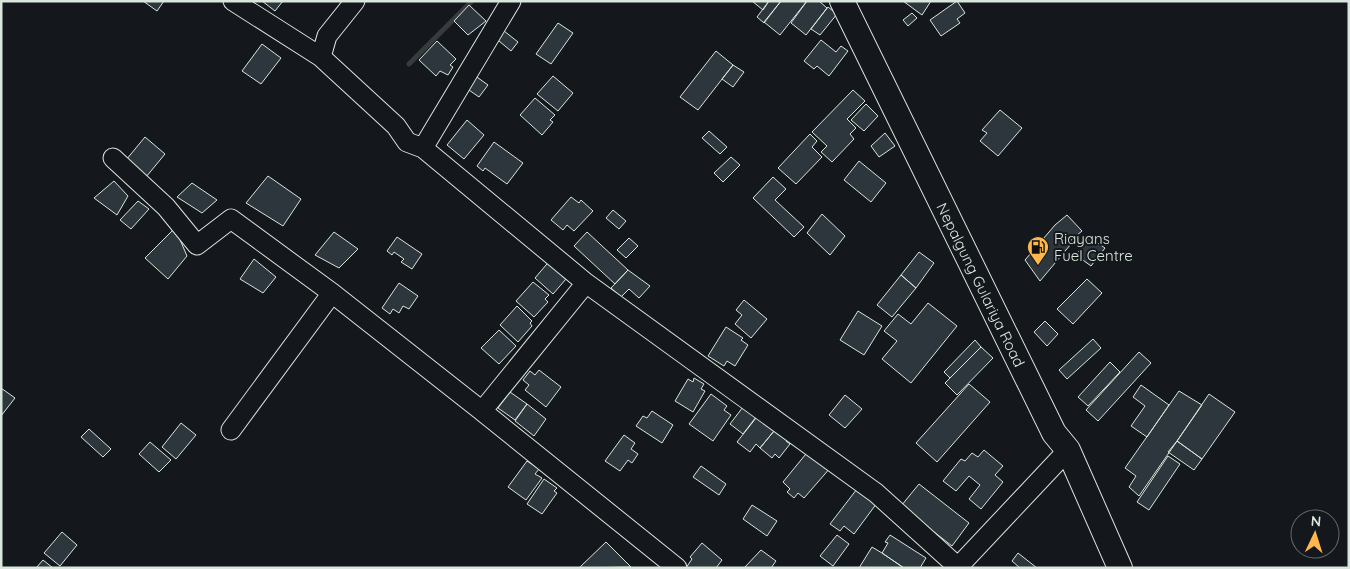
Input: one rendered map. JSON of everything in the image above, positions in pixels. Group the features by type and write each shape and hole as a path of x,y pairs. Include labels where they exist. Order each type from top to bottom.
{"main road":[{"name":"Nepalgung Gulariya Road","path":"842,1 1054,433 1068,450 1120,568"}],"street":[{"path":"233,1 321,57 396,126 407,142 423,148 586,283 876,493 957,567 1068,450"},
{"path":"321,57 327,36 355,1"},
{"path":"423,148 511,1"},
{"path":"113,158 166,207 197,245 231,219 332,293 676,568"},
{"path":"482,411 586,283"},
{"path":"231,430 332,293"}],"building":[{"path":"143,1 164,1 157,11"},
{"path":"262,1 283,1 275,11"},
{"path":"752,1 769,1 763,10"},
{"path":"769,1 781,1 764,23 757,17"},
{"path":"781,1 807,1 780,35 764,22"},
{"path":"807,1 819,1 827,8 806,35 791,23"},
{"path":"903,1 931,1 922,15"},
{"path":"957,1 965,13 957,19 960,23 941,36 930,20"},
{"path":"469,5 486,21 468,35 454,21"},
{"path":"828,7 837,14 820,35 811,29"},
{"path":"912,13 917,18 908,26 903,20"},
{"path":"558,23 573,33 551,64 536,54"},
{"path":"499,27 518,42 511,51 493,36"},
{"path":"821,40 836,52 841,46 848,51 829,76 817,66 814,69 804,61"},
{"path":"437,41 456,59 450,65 453,67 448,75 440,71 436,76 419,60"},
{"path":"262,44 281,58 261,84 242,71"},
{"path":"716,51 733,65 698,110 680,97"},
{"path":"733,65 744,72 733,87 722,79"},
{"path":"474,75 488,85 479,97 466,88"},
{"path":"553,76 573,93 558,111 537,94"},
{"path":"853,90 865,101 847,119 856,128 850,134 854,139 832,162 821,152 827,146 812,132"},
{"path":"535,98 555,115 550,120 553,122 542,135 520,115"},
{"path":"866,104 878,116 864,131 851,120"},
{"path":"1000,110 1022,128 998,156 980,141 987,133 982,130"},
{"path":"467,120 484,135 464,159 447,145"},
{"path":"709,131 727,147 720,154 702,138"},
{"path":"885,133 895,146 879,157 871,146"},
{"path":"810,134 817,141 812,147 822,157 796,184 778,168"},
{"path":"145,137 165,154 146,177 126,160"},
{"path":"494,142 523,163 507,184 485,168 483,171 477,166"},
{"path":"731,157 740,165 723,182 714,173"},
{"path":"859,161 886,183 871,202 844,180"},
{"path":"268,176 301,199 283,226 246,203"},
{"path":"773,177 786,189 775,200 804,227 794,237 753,198"},
{"path":"114,181 128,196 117,215 94,198"},
{"path":"192,183 217,200 202,213 177,197"},
{"path":"571,197 579,203 581,200 593,211 574,231 567,225 563,230 551,220"},
{"path":"138,201 149,209 131,229 120,220"},
{"path":"613,210 626,221 619,229 606,218"},
{"path":"822,214 845,236 830,255 807,233"},
{"path":"1067,215 1082,231 1069,242 1071,244 1040,281 1025,260 1055,225"},
{"path":"175,228 187,256 168,279 145,258"},
{"path":"334,232 358,249 339,268 315,255"},
{"path":"587,232 628,270 615,284 574,246"},
{"path":"397,237 422,254 412,269 401,262 404,259 394,252 392,255 387,251"},
{"path":"1089,237 1105,248 1091,266 1076,255"},
{"path":"629,238 638,246 626,258 617,250"},
{"path":"919,252 934,263 916,288 901,275"},
{"path":"552,258 567,270 562,276 566,279 553,294 535,278"},
{"path":"254,259 276,277 263,293 240,279"},
{"path":"628,270 650,286 639,298 629,289 621,297 611,288"},
{"path":"901,275 916,288 892,317 877,305"},
{"path":"1087,279 1102,293 1073,324 1057,309"},
{"path":"533,282 549,295 545,299 548,302 534,317 516,301"},
{"path":"399,283 418,296 409,309 403,306 399,313 393,309 390,314 382,308"},
{"path":"744,300 767,319 751,338 735,324 742,315 736,310"},
{"path":"928,303 957,326 911,383 882,359 897,341 884,331 898,314 911,324"},
{"path":"517,306 532,321 530,323 532,326 518,342 500,325"},
{"path":"858,311 882,326 864,355 840,340"},
{"path":"1045,321 1058,334 1047,346 1034,332"},
{"path":"726,327 743,338 741,340 748,345 735,366 727,361 724,366 708,356"},
{"path":"499,330 516,346 499,364 481,348"},
{"path":"1093,339 1101,348 1067,379 1059,370"},
{"path":"975,340 981,347 950,378 944,372"},
{"path":"981,347 993,358 957,395 945,383"},
{"path":"1139,352 1151,363 1098,421 1086,410"},
{"path":"1110,362 1120,372 1088,406 1078,397"},
{"path":"539,370 561,387 546,407 525,390 529,385 523,380 530,371 535,375"},
{"path":"694,378 704,384 701,389 705,391 693,412 675,401 688,379 693,382"},
{"path":"969,384 990,402 937,462 916,443"},
{"path":"1141,385 1169,405 1147,437 1131,426 1145,406 1133,397"},
{"path":"1,388 15,398 1,416"},
{"path":"1179,391 1202,405 1139,496 1129,487 1136,476 1125,468"},
{"path":"510,392 527,404 515,420 498,408"},
{"path":"711,394 727,406 724,410 731,415 713,441 689,424"},
{"path":"1209,394 1235,412 1202,459 1177,441"},
{"path":"845,395 862,409 845,428 829,415"},
{"path":"527,404 546,419 534,436 515,421"},
{"path":"743,407 756,417 743,434 730,424"},
{"path":"652,411 673,425 662,443 636,426 643,416 647,418"},
{"path":"760,413 774,431 760,448 756,444 750,452 737,442"},
{"path":"181,423 196,435 176,459 162,447"},
{"path":"89,429 111,449 103,457 81,437"},
{"path":"774,431 788,438 786,441 790,444 779,458 775,454 772,458 760,448"},
{"path":"624,435 635,443 631,449 638,454 632,463 628,460 620,471 605,461"},
{"path":"1177,441 1202,459 1194,470 1168,452"},
{"path":"150,442 171,460 159,472 139,454"},
{"path":"810,449 831,467 804,498 798,493 794,498 787,492 790,489 783,482"},
{"path":"984,450 1003,466 995,475 1003,482 981,509 969,499 980,485 969,476 956,491 943,481 961,459 965,461 972,453 978,457"},
{"path":"1168,456 1180,464 1149,510 1137,502"},
{"path":"527,461 539,469 535,474 542,478 526,500 508,487"},
{"path":"701,466 726,484 719,495 693,477"},
{"path":"544,479 557,488 554,491 557,493 542,514 527,504"},
{"path":"919,484 969,523 952,546 901,506"},
{"path":"857,489 877,503 854,534 844,526 840,531 830,524"},
{"path":"752,505 777,521 767,536 743,519"},
{"path":"62,532 77,545 60,566 44,553"},
{"path":"837,535 849,544 833,566 820,556"},
{"path":"890,535 926,558 920,568 904,568 882,553 888,543 885,542"},
{"path":"606,542 631,567 579,568"},
{"path":"702,543 722,560 716,568 686,568 692,559 690,557"},
{"path":"872,547 882,553 904,568 859,568"},
{"path":"761,550 776,561 771,568 744,568"},
{"path":"1018,553 1037,568 1020,568 1012,561"},
{"path":"43,560 53,568 36,568"}],"waterway":[{"path":"409,64 472,1"}],"place":[{"name":"Riayans Fuel Centre","path":"1038,266"}]}
